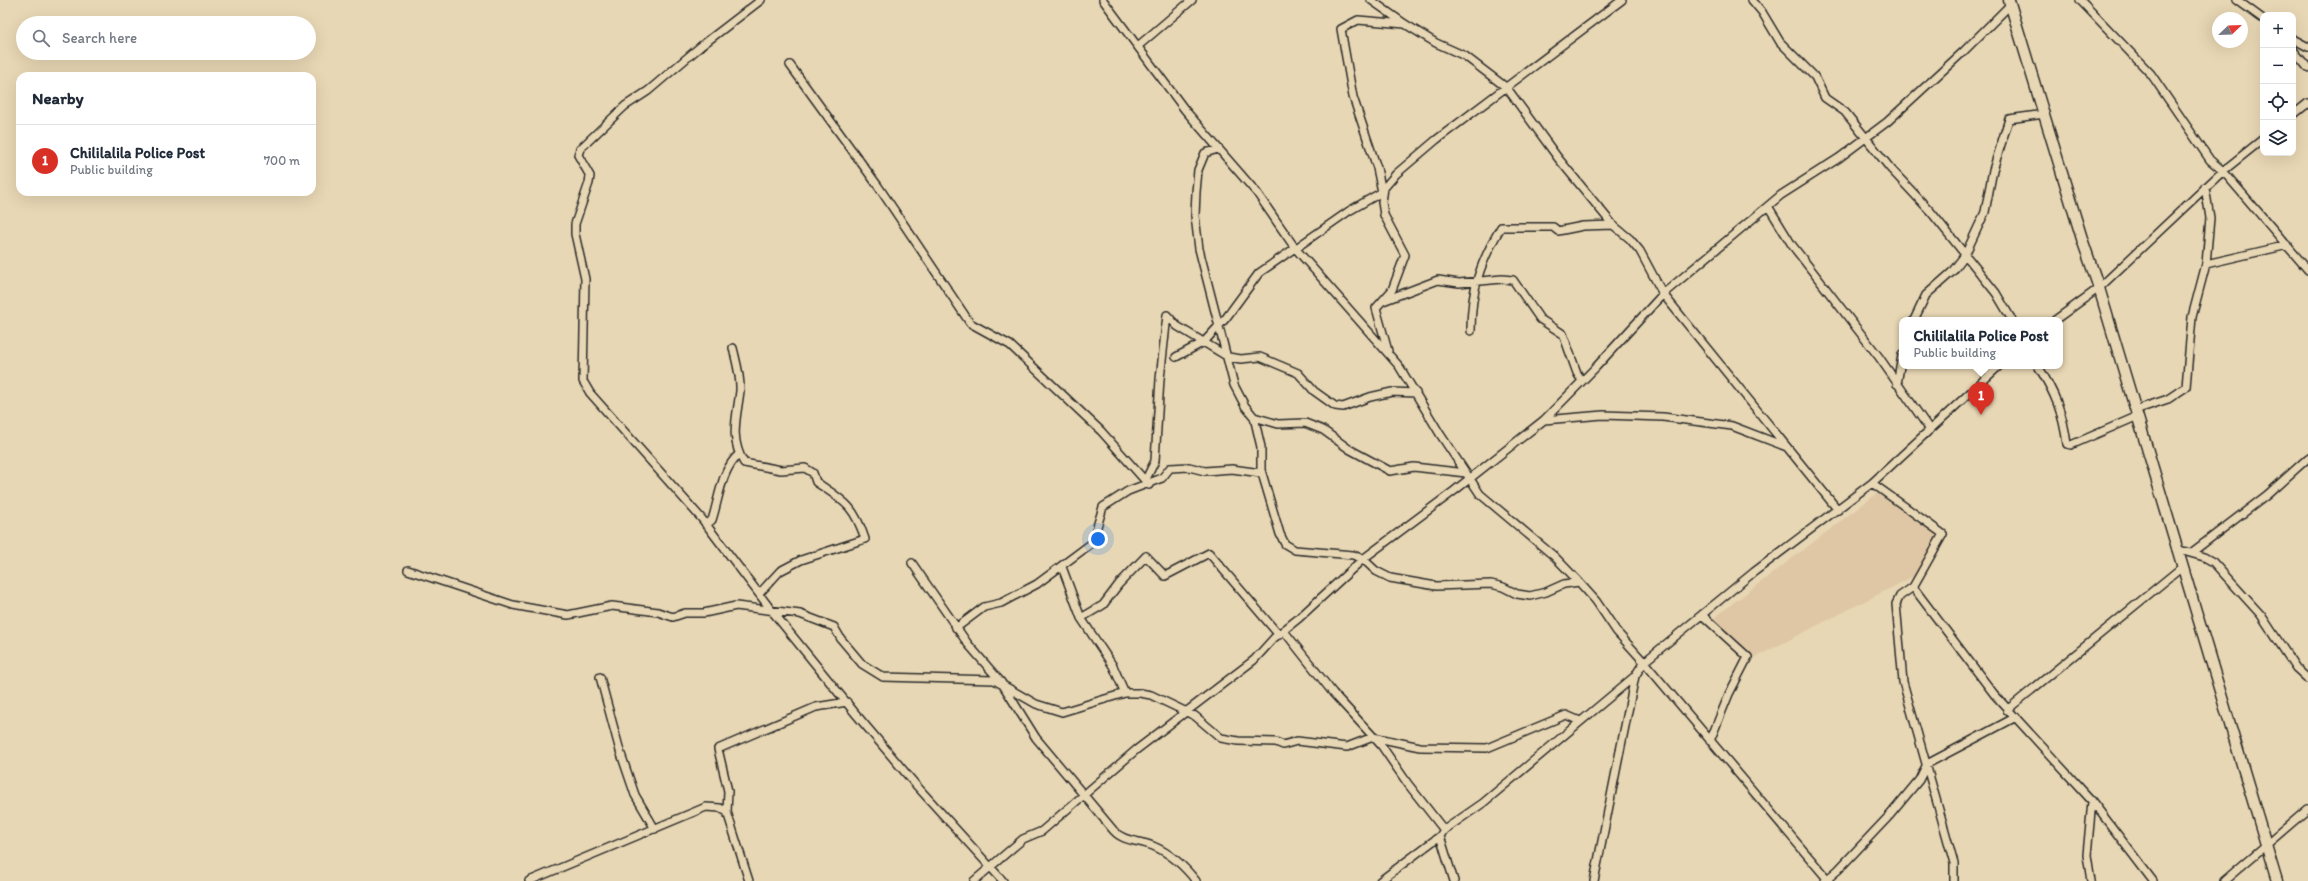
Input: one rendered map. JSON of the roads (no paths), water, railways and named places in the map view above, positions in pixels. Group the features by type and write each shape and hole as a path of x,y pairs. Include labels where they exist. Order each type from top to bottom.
{"street":[{"path":"761,0 701,46 648,91 625,106 580,149 578,155 590,176 575,224 585,284 584,384 639,450 706,525 772,611 915,784 1002,881"},
{"path":"1103,0 1184,110 1257,193 1295,248 1373,339 1388,351 1408,378 1480,494 1555,557 1579,582 1596,601 1616,632 1644,662 1827,880 1890,815 1919,780 1927,764 2016,717"},
{"path":"1138,46 1192,0"},
{"path":"1371,0 1405,24 1436,43 1465,56 1507,88 1558,158 1613,225 1630,239 1640,251 1663,294 1838,510"},
{"path":"1176,357 1204,342 1220,325 1259,272 1343,215 1382,192 1396,174 1416,157 1622,0"},
{"path":"1752,0 1762,12 1780,42 1815,76 1824,98 1845,112 1890,168 1931,212 1996,293 2010,317"},
{"path":"2080,0 2151,74 2210,160 2223,171 2288,244 2308,270"},
{"path":"2237,0 2260,18"},
{"path":"974,881 1023,839 1042,831 1183,712 1254,660 1363,559 1454,492 1467,475 1544,420 1663,294 1713,250 1781,195 1866,138 1964,51 2010,2 2082,242 2099,288 2181,568 2277,881"},
{"path":"1388,351 1376,312 1379,302 1392,290 1405,255 1384,215 1382,192 1377,168 1353,97 1341,29 1358,20 1405,24"},
{"path":"2296,41 2308,47"},
{"path":"2296,54 2308,68"},
{"path":"790,65 878,186 970,323 1010,345 1101,431 1147,483"},
{"path":"2296,113 2308,103"},
{"path":"1915,317 1926,295 1952,272 1965,255 1985,212 1993,170 2009,119 2044,114"},
{"path":"2059,317 2099,288 2205,187 2260,141"},
{"path":"1218,149 1205,153 1198,170 1195,216 1199,249 1220,325 1234,385 1245,406 1254,417 1261,447 1261,473 1280,534 1289,548 1294,550 1353,555 1363,559 1376,570 1390,578 1436,586 1491,584 1503,586 1517,594 1530,596 1546,592 1564,584 1579,582"},
{"path":"2040,369 2057,399 2064,421 2067,444 2071,445 2136,413 2168,400 2186,387 2192,317 2206,264 2210,218 2205,187"},
{"path":"1768,206 1792,245 1930,430"},
{"path":"1471,331 1471,308 1484,255 1501,227 1521,229 1553,227 1558,231 1583,226 1613,225"},
{"path":"2206,264 2288,244"},
{"path":"1379,302 1438,280 1460,283 1510,278 1516,282 1540,319 1563,334 1577,373 1582,381"},
{"path":"1147,483 1155,461 1160,379 1167,315 1177,326 1228,358 1260,356 1298,373 1314,391 1335,406 1343,407 1370,397 1392,392 1416,393"},
{"path":"733,348 740,390 734,422 735,442 744,463 780,470 805,468 813,473 816,482 848,505 859,520 865,539 801,560 780,571 759,594"},
{"path":"1897,384 1900,369"},
{"path":"1380,881 1440,836 1444,830 1483,803 1635,676 1644,662 1754,572 1872,483 1996,369"},
{"path":"1544,420 1603,415 1663,417 1732,426 1788,448"},
{"path":"1254,417 1278,424 1305,423 1323,430 1349,449 1390,471 1414,466 1467,475"},
{"path":"706,525 712,520 721,486 734,458 739,454"},
{"path":"2191,553 2267,495 2308,458"},
{"path":"956,628 984,607 1001,603 1037,584 1062,567 1092,543 1102,507 1128,491 1162,478 1170,468 1261,473"},
{"path":"1872,483 1943,534 1914,587 1900,596 1896,604 1896,611 1904,682 1954,863 1954,881"},
{"path":"2176,549 2213,562 2261,616 2296,668 2308,680"},
{"path":"1081,618 1103,605 1119,584 1146,556 1165,576 1209,553 1282,633 1373,737 1444,830"},
{"path":"912,563 956,628 1001,682 1036,738 1118,835 1158,848 1179,863 1196,881"},
{"path":"1062,567 1081,618 1112,666 1125,693"},
{"path":"2007,710 2181,568"},
{"path":"408,570 430,576 473,593 513,605 568,616 612,606 658,612 673,617 685,613 704,613 736,606 800,614 834,626 841,639 862,664 883,677 988,679 1001,682 1036,704 1054,711 1073,710 1125,693 1140,692 1151,695 1201,720 1215,735 1230,741 1276,742 1283,745 1297,741 1347,747 1373,737 1420,747 1487,748 1566,715 1580,721"},
{"path":"1914,587 2007,710 2016,717 2092,801 2153,881"},
{"path":"1702,615 1748,657 1729,694 1710,740"},
{"path":"1594,881 1635,676"},
{"path":"600,677 620,751 635,795 655,829"},
{"path":"749,881 727,812 728,791 718,748 816,707 847,702"},
{"path":"2091,881 2087,855 2092,801"},
{"path":"530,881 706,807 720,808 727,812"},
{"path":"2224,881 2308,808"},
{"path":"1440,836 1454,881"}],"place":[{"name":"Chililalila Police Post","path":"1981,415"}]}
